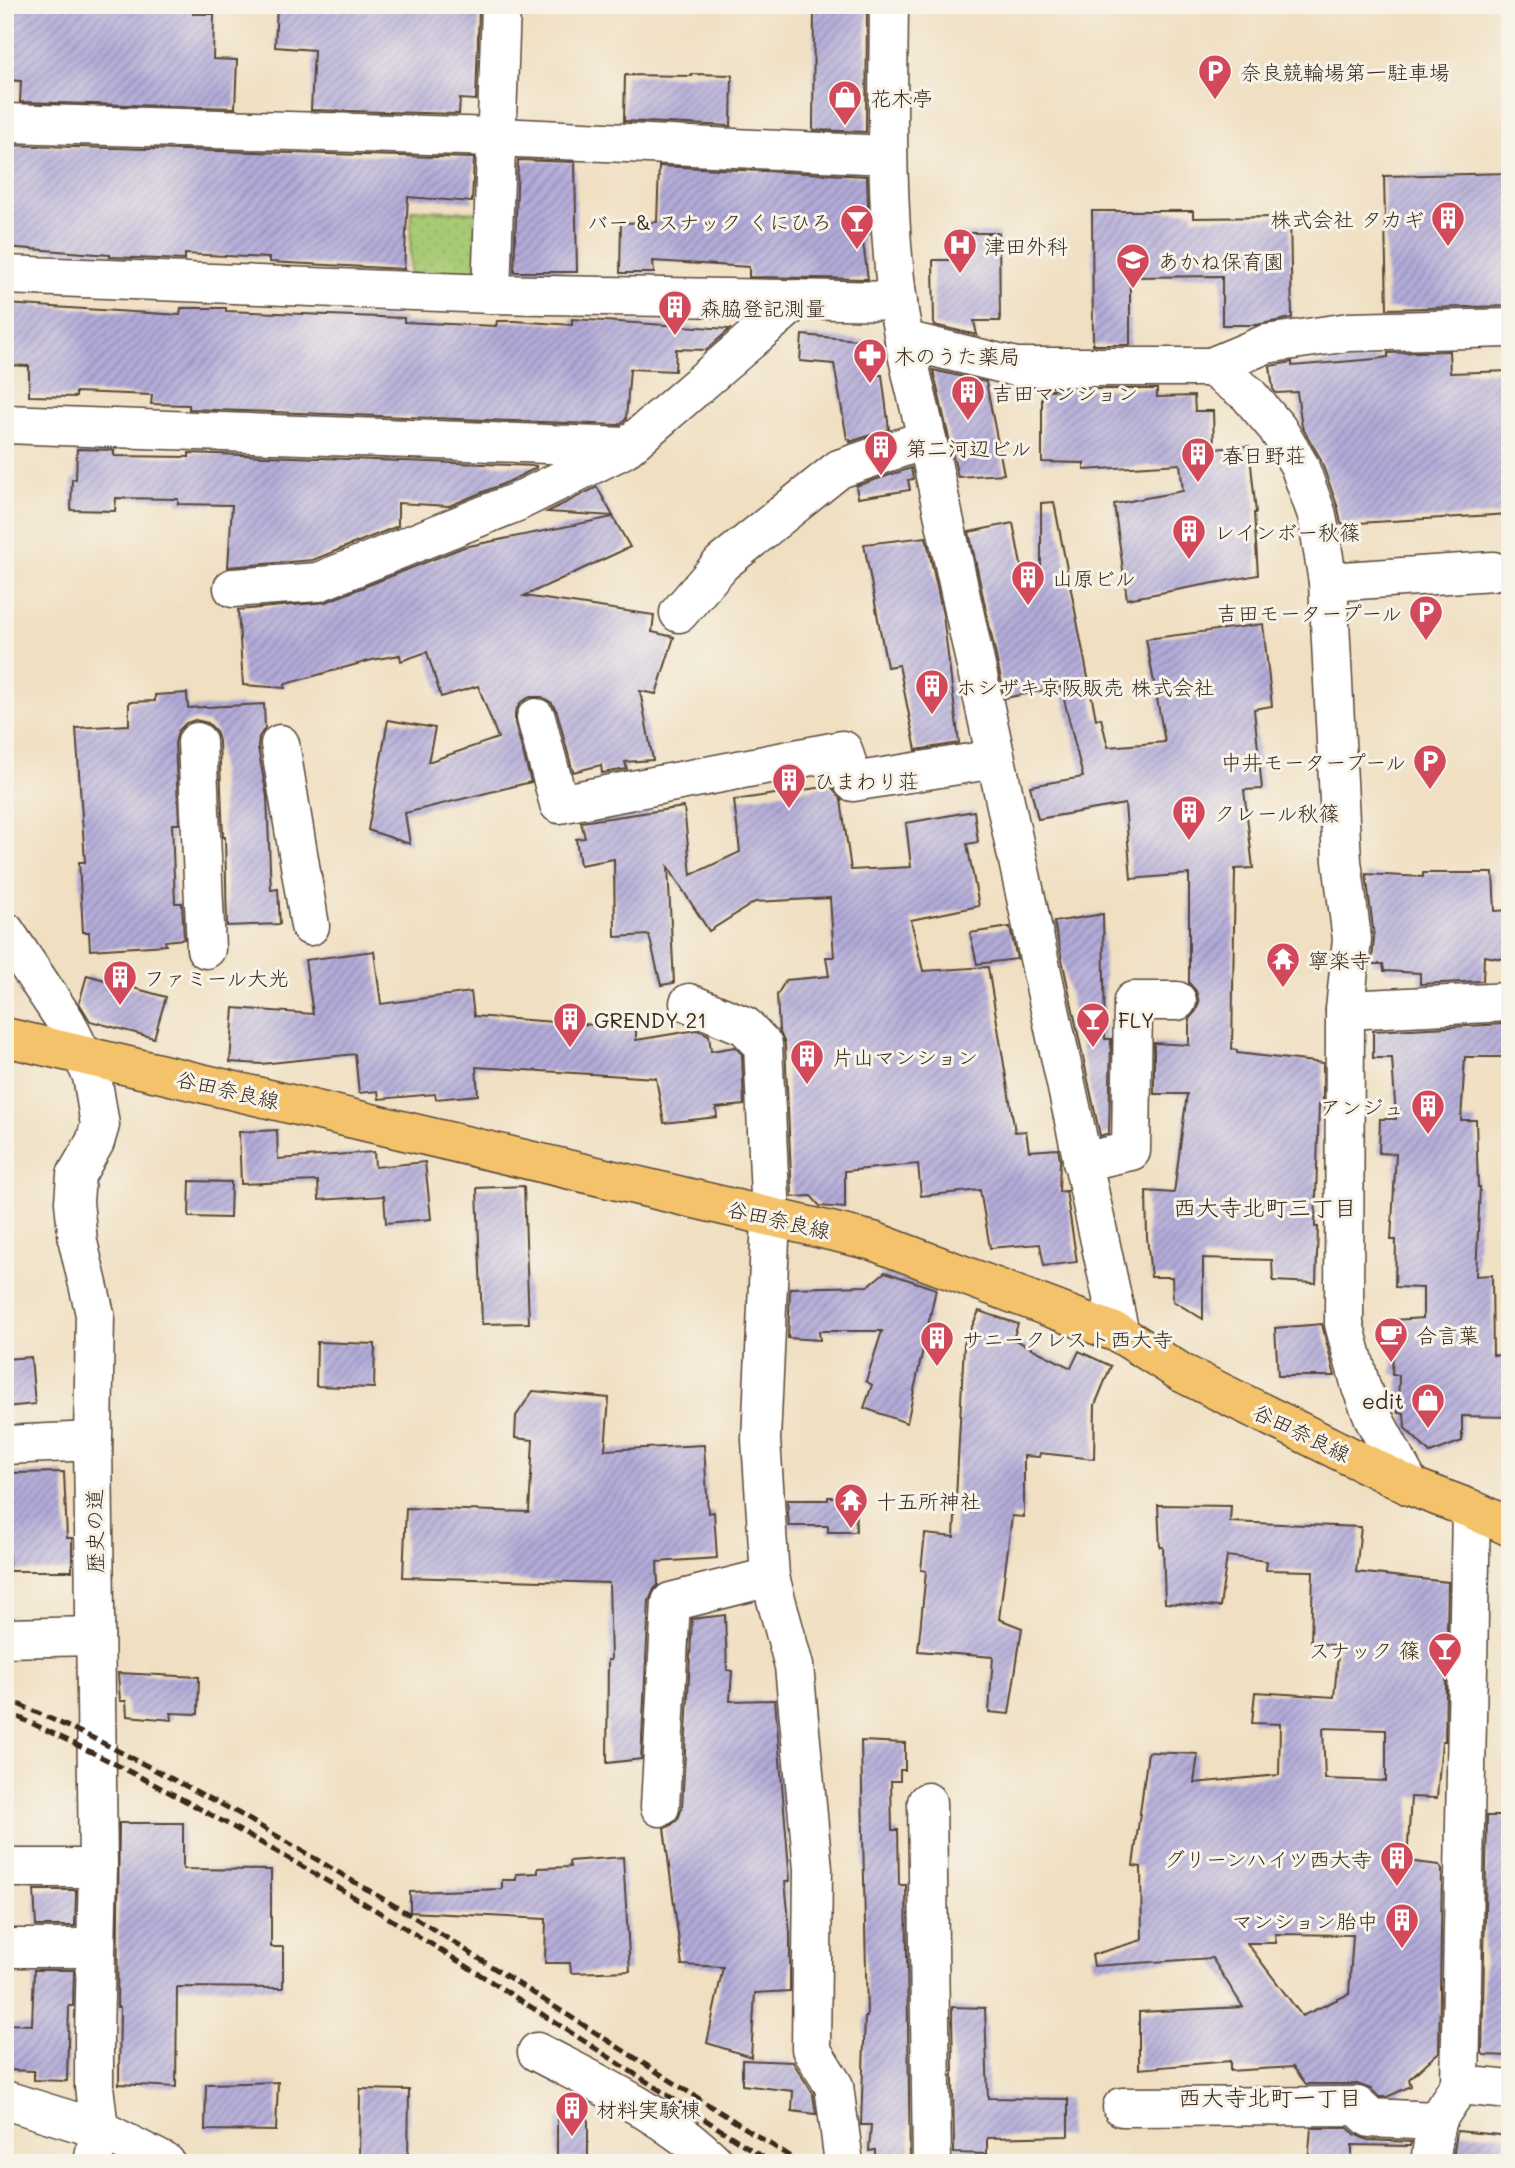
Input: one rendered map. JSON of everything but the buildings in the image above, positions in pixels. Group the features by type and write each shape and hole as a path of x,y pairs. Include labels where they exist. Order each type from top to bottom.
{"main road":[{"name":"谷田奈良線","path":"5,1037 873,1241 1119,1334 1182,1373 1410,1486 1510,1527"}],"street":[{"path":"491,295 501,5"},
{"path":"889,5 887,155 898,301 904,340 1119,1334"},
{"path":"5,123 497,137 887,155"},
{"path":"5,275 491,295 898,301"},
{"path":"233,588 318,582 517,502 627,447 798,299"},
{"path":"904,340 1016,367 1211,367 1266,344 1349,332 1510,328"},
{"path":"1211,367 1247,393 1277,428 1299,465 1317,515 1328,582 1342,861 1352,939 1345,1010 1343,1324 1361,1387 1375,1421 1410,1486"},
{"path":"5,424 627,447"},
{"path":"679,613 722,563 839,469 927,439"},
{"path":"1328,582 1493,571"},
{"path":"536,718 559,804 843,750 853,782 995,759"},
{"path":"197,742 206,949"},
{"path":"280,744 310,926"},
{"name":"歴史の道","path":"5,931 66,1022 92,1076 100,1125 76,1175 74,1202 78,1242 95,1314 94,1636 98,1868 94,2086 96,2146"},
{"path":"1082,1162 1131,1151 1133,1001 1177,1001"},
{"path":"1345,1010 1510,1002"},
{"path":"689,1003 745,1026 763,1045 771,1218 761,1440 770,1577 794,1666 813,1869 811,2049 834,2086 844,2163"},
{"path":"5,1445 93,1441"},
{"path":"1430,2163 1436,2121 1460,2085 1471,1509"},
{"path":"660,1807 671,1602 770,1577"},
{"path":"5,1638 94,1636"},
{"path":"927,1802 932,2163"},
{"path":"5,1868 98,1868"},
{"path":"5,1948 95,1948"},
{"path":"537,2052 634,2103 681,2134 715,2163"},
{"path":"1460,2085 1510,2090"},
{"path":"5,2100 96,2146 166,2163"},
{"path":"1122,2107 1357,2106 1370,2118 1436,2121"}],"green space":[{"path":"411,210 485,212 483,276 410,274"}],"railway":[{"path":"5,1698 95,1739 238,1813 417,1919 800,2163"},
{"path":"5,1711 105,1759 301,1866 491,1982 772,2163"}],"place":[{"name":"奈良競輪場第一駐車場","path":"1215,101"},
{"name":"花木亭","path":"845,127"},
{"name":"株式会社 タカギ","path":"1448,248"},
{"name":"バー & スナック くにひろ","path":"857,251"},
{"name":"津田外科","path":"960,275"},
{"name":"あかね保育園","path":"1133,290"},
{"name":"森脇登記測量","path":"675,337"},
{"name":"木のうた薬局","path":"870,385"},
{"name":"吉田マンション","path":"968,422"},
{"name":"第二河辺ビル","path":"881,477"},
{"name":"春日野荘","path":"1198,484"},
{"name":"レインボー秋篠","path":"1189,561"},
{"name":"山原ビル","path":"1028,607"},
{"name":"吉田モータープール","path":"1426,642"},
{"name":"ホシザキ京阪販売 株式会社","path":"932,716"},
{"name":"中井モータープール","path":"1430,791"},
{"name":"ひまわり荘","path":"789,810"},
{"name":"クレール秋篠","path":"1189,842"},
{"name":"寧楽寺","path":"1283,989"},
{"name":"ファミール大光","path":"120,1007"},
{"name":"GRENDY 21","path":"570,1049"},
{"name":"FLY","path":"1093,1049"},
{"name":"片山マンション","path":"807,1086"},
{"name":"アンジュ","path":"1428,1136"},
{"name":"合言葉","path":"1391,1364"},
{"name":"サニークレスト西大寺","path":"937,1368"},
{"name":"edit","path":"1428,1430"},
{"name":"十五所神社","path":"851,1530"},
{"name":"スナック 篠","path":"1445,1679"},
{"name":"グリーンハイツ西大寺","path":"1397,1888"},
{"name":"マンション胎中","path":"1402,1950"},
{"name":"材料実験棟","path":"572,2138"}],"district":[{"name":"西大寺北町三丁目","path":"1265,1207"},
{"name":"西大寺北町一丁目","path":"1270,2097"}]}
